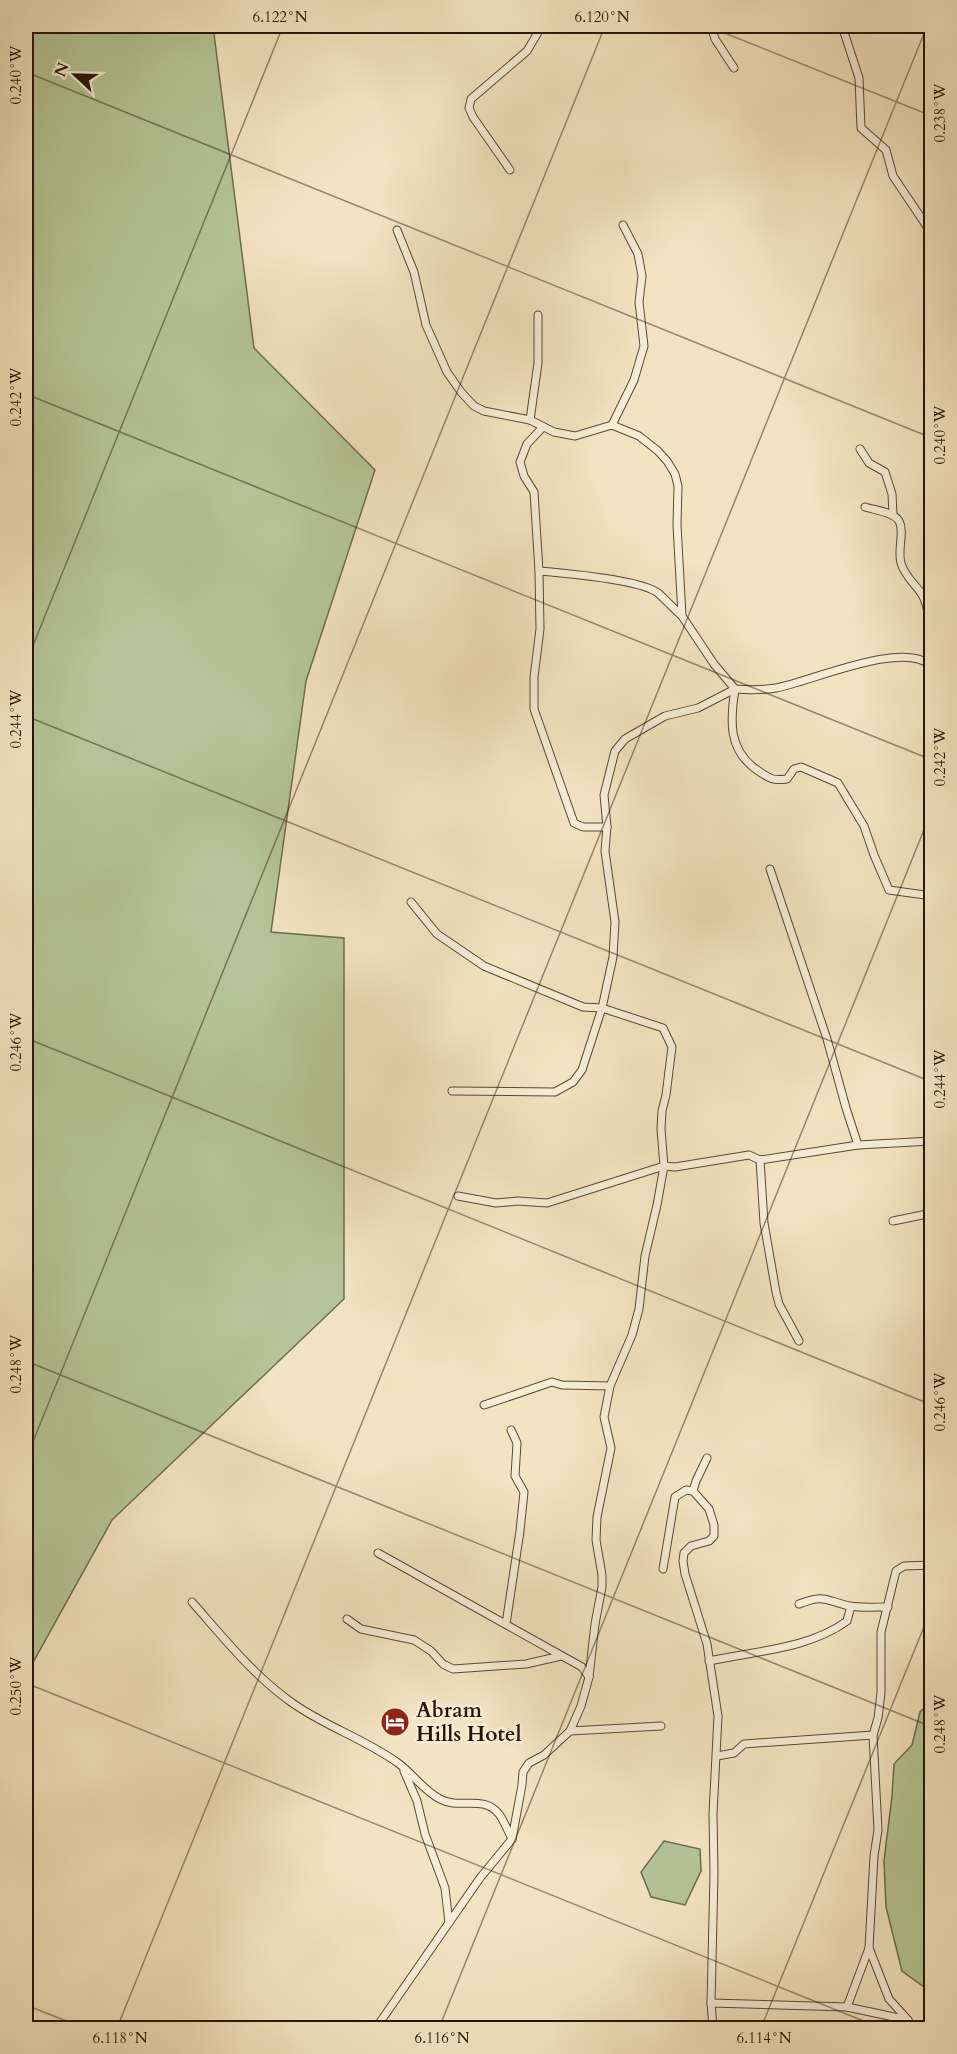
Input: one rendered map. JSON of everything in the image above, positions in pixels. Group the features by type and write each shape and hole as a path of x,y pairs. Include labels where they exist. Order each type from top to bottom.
{"street":[{"path":"510,170 473,117 469,108 471,99 527,51 537,27 548,26"},
{"path":"711,26 715,39 734,68"},
{"path":"842,26 859,78 861,128 886,150 893,176 932,234"},
{"path":"612,425 634,380 644,346 639,302 642,276 638,254 623,225"},
{"path":"398,230 414,272 426,325 447,372 474,406 484,411 530,420 542,428 575,436 612,425 639,436 658,451 675,474 678,486 677,525 682,616"},
{"path":"530,420 538,363 538,315"},
{"path":"542,428 527,444 520,462 524,476 534,492 539,571 540,629 534,677 534,709 574,823 583,827 608,827"},
{"path":"860,448 869,463 885,472 892,494 893,515"},
{"path":"452,1091 555,1092 573,1082 582,1070 602,1008 613,957 615,922 605,851 608,827 604,795 612,762 621,742 665,716 698,708 735,690 776,688 866,662 894,657 930,665 928,616 922,594 901,564 898,519 893,515 865,507"},
{"path":"539,571 619,581 658,593 682,616 714,664 735,690 730,717 732,735 747,764 767,778 787,779 794,769 801,767 837,783 864,826 889,890 932,896"},
{"path":"922,594 929,588 932,576"},
{"path":"770,869 827,1039 858,1145"},
{"path":"376,2028 480,1878 512,1839 523,1772 529,1763 544,1755 570,1731 581,1706 589,1677 602,1587 596,1540 597,1517 610,1448 604,1417 610,1386 632,1335 639,1309 645,1256 664,1166 660,1130 672,1047 663,1028 602,1008 583,1007 484,966 436,934 411,902"},
{"path":"458,1196 496,1203 518,1201 547,1203 664,1166 675,1167 749,1155 760,1160 858,1145 932,1141"},
{"path":"760,1160 764,1223 776,1292 779,1304 799,1341"},
{"path":"893,1221 932,1213"},
{"path":"484,1405 552,1382 562,1385 610,1386"},
{"path":"506,1624 524,1492 514,1476 518,1443 511,1430"},
{"path":"693,1491 707,1458"},
{"path":"663,1569 675,1497 686,1490 693,1491 709,1509 714,1525 714,1536 709,1541 691,1546 684,1553 683,1561 707,1644 718,1716 713,1814 711,2002 713,2028"},
{"path":"378,1553 582,1667 589,1677"},
{"path":"847,2007 869,1948 874,1856 878,1830 873,1735 881,1693 881,1632 896,1571 899,1568 932,1565"},
{"path":"799,1604 813,1598 826,1598 850,1606 888,1607"},
{"path":"192,1602 237,1653 292,1703 364,1742 403,1768 428,1791 442,1800 463,1804 477,1802 490,1808 499,1815 512,1839"},
{"path":"709,1661 787,1646 832,1632 847,1621 850,1606"},
{"path":"347,1619 361,1629 414,1640 431,1651 443,1664 453,1669 526,1664 561,1656"},
{"path":"582,1667 592,1659"},
{"path":"570,1731 661,1726"},
{"path":"717,1756 734,1753 744,1744 873,1735"},
{"path":"403,1768 417,1801 425,1834 445,1888 449,1923"},
{"path":"869,1948 889,1999 908,2020 911,2028"},
{"path":"711,2002 847,2007 908,2020"}],"green space":[{"path":"26,26 213,26 254,348 375,470 306,681 271,932 344,938 344,1299 112,1520 26,1675"},
{"path":"931,1702 931,1992 902,1971 886,1907 884,1861 894,1764 912,1745 920,1712"},
{"path":"664,1841 700,1849 701,1871 685,1905 651,1897 641,1872"}],"place":[{"name":"Abram Hills Hotel","path":"395,1722"}]}
